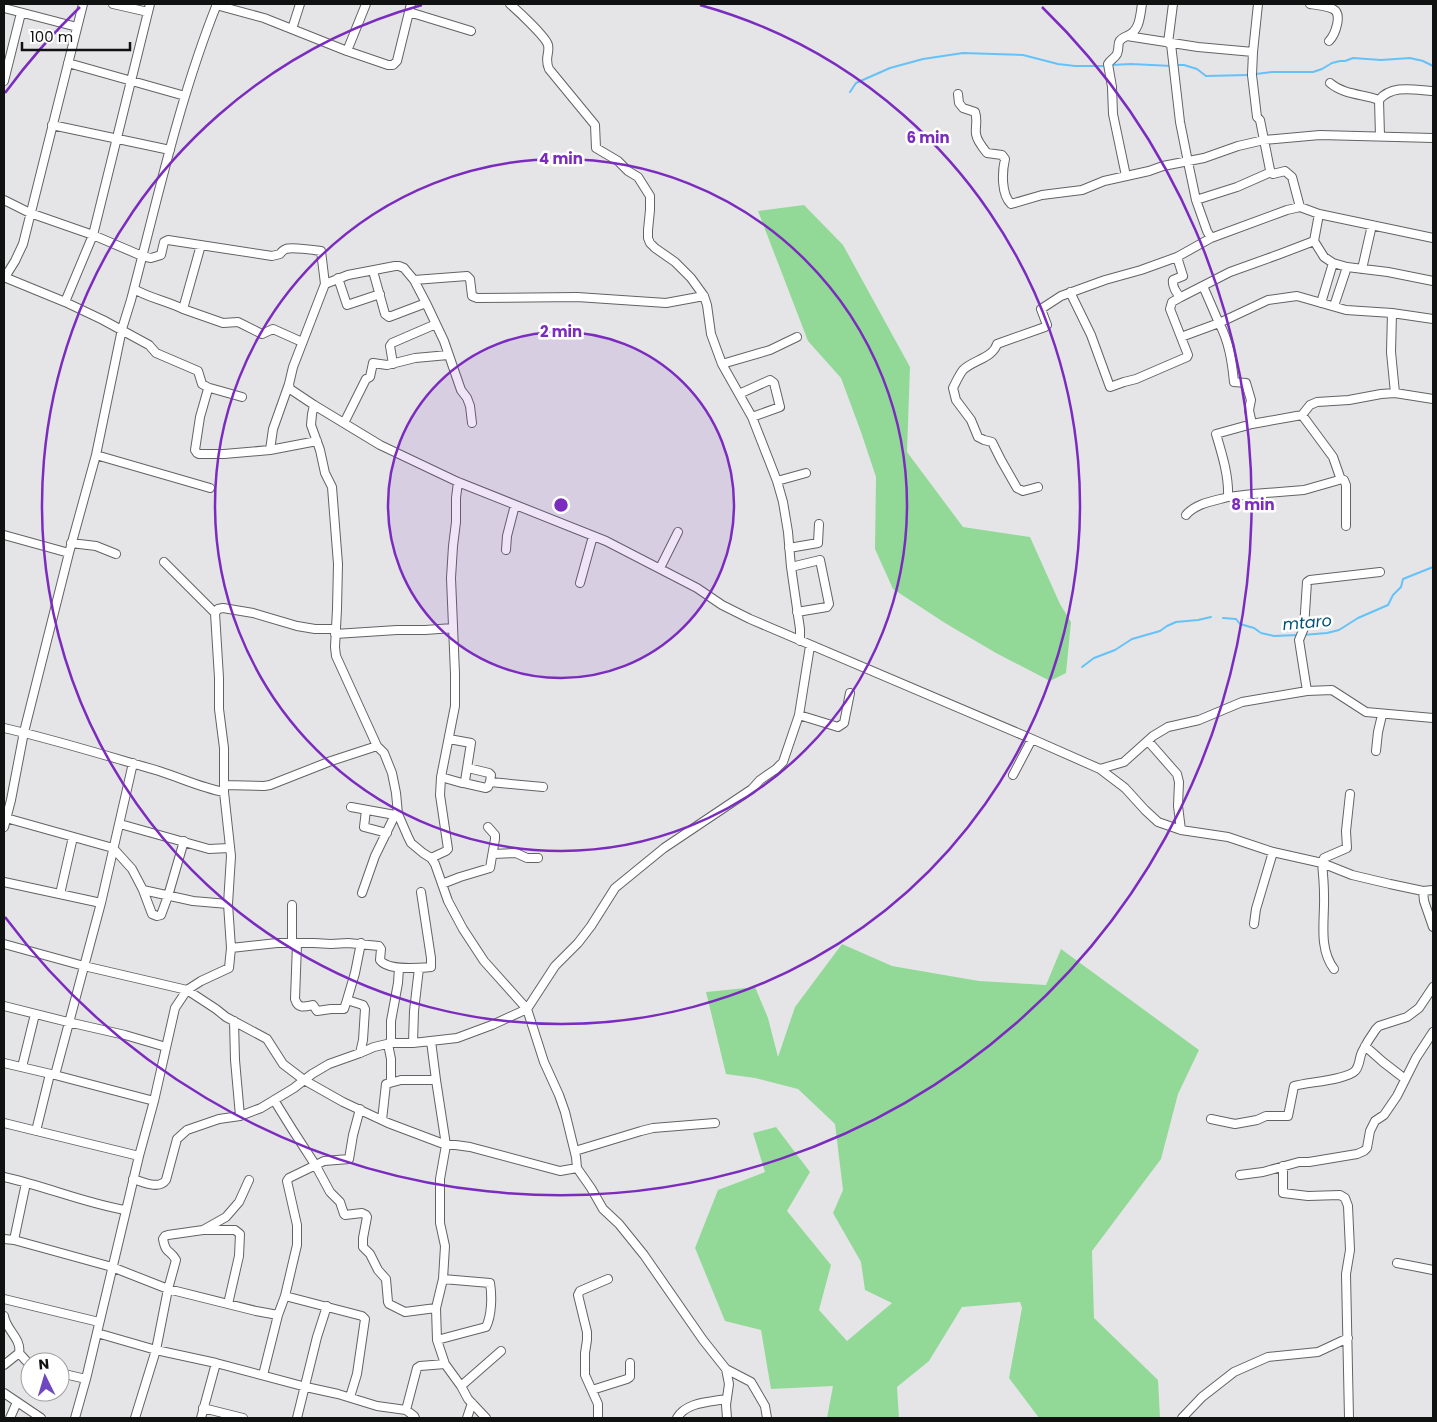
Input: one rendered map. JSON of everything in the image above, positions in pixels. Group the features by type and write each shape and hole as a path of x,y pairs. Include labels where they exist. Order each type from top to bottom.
{"street":[{"path":"83,4 23,244 15,261 4,277 65,302 122,329 149,345 156,353 198,371 202,384 209,388 242,397"},
{"path":"65,302 93,235 149,8 113,4"},
{"path":"4,827 7,799 71,543 96,455 122,329 185,96 216,4 250,13 388,65 393,65 397,60 410,8 471,31"},
{"path":"292,29 300,4"},
{"path":"347,51 366,4"},
{"path":"510,4 545,40 548,48 546,59 548,69 595,125 596,148 618,161 628,171 638,177 650,196 648,230 650,243 675,262 691,278 704,296 711,334 722,364 752,417 778,481 788,532 800,641"},
{"path":"1126,176 1113,114 1112,87 1108,66 1110,60 1115,56 1120,39 1132,34 1137,28 1142,4"},
{"path":"1173,4 1169,43 1180,122 1196,200 1211,238"},
{"path":"1258,4 1252,73 1256,117 1260,120 1271,172"},
{"path":"1310,4 1333,8 1336,11 1338,18 1335,34 1329,41"},
{"path":"4,8 78,27"},
{"path":"4,76 21,13"},
{"path":"1127,36 1169,43 1253,52"},
{"path":"68,63 185,96"},
{"path":"1330,84 1334,87 1371,96 1379,100"},
{"path":"1380,136 1379,100 1387,92 1396,90 1433,91"},
{"path":"958,94 958,103 963,108 975,112 977,118 976,136 982,147 987,153 1002,155 1005,160 1003,170 1004,187 1007,201 1011,204 1042,195 1082,190 1104,181 1163,166 1188,162 1264,140 1320,135 1433,138"},
{"path":"52,125 170,150"},
{"path":"1196,200 1237,187 1271,172 1274,174 1285,171 1292,177 1300,207"},
{"path":"4,200 30,213 93,235 142,256 152,258 161,256 164,242 168,240 272,256 280,254 288,248 321,251 325,284 302,342 272,429 270,450"},
{"path":"1038,487 1023,491 1017,488 992,442 978,437 971,420 956,400 953,388 963,370 976,360 990,354 997,344 1045,327 1047,325 1041,309 1061,296 1176,257 1211,238 1300,207 1319,214 1433,238"},
{"path":"1319,214 1314,240 1324,257 1333,263 1433,281"},
{"path":"1362,269 1372,225"},
{"path":"1070,292 1090,335 1110,386 1136,379 1185,358 1188,354 1170,306 1172,302 1230,272 1314,240"},
{"path":"183,309 201,245"},
{"path":"1176,257 1183,276 1173,280 1172,283 1177,295 1181,297"},
{"path":"1321,303 1333,263"},
{"path":"325,284 338,278 399,266 404,268 414,280 444,341 461,390 470,406 472,424"},
{"path":"1334,306 1347,267"},
{"path":"373,271 385,314 389,316 426,304"},
{"path":"414,280 467,276 470,279 472,296 477,298 577,297 666,303 704,296"},
{"path":"338,278 347,305 380,294"},
{"path":"1204,286 1232,359 1234,382 1246,383 1251,400 1249,410 1252,424"},
{"path":"134,289 154,299 170,302 223,324 238,322 262,334 273,329 302,342"},
{"path":"1181,337 1218,323 1268,300 1297,296 1346,310 1392,313 1433,319"},
{"path":"1392,313 1391,352 1395,393"},
{"path":"393,364 390,346 392,343 436,324"},
{"path":"722,364 770,350 797,337"},
{"path":"344,423 366,379 370,377 373,363 385,365 415,358 448,356"},
{"path":"739,394 770,380 774,383 780,407 752,417"},
{"path":"288,384 290,388 314,405 380,445 458,482 593,536 660,568 697,588 722,605 810,646 1032,738 1100,769 1126,788 1158,822 1181,830 1228,838 1273,852 1322,863 1352,875 1423,891 1433,890"},
{"path":"209,388 200,417 195,450 197,453 224,454 270,450 317,441"},
{"path":"1228,497 1228,487 1216,434 1252,424 1302,415 1310,405 1317,402 1349,400 1395,393 1433,399"},
{"path":"314,405 311,425 332,488 338,564 338,609 334,647 336,656 377,746 384,752 392,773 396,793 396,815 376,856 362,893"},
{"path":"1302,415 1333,457 1340,479 1344,480 1346,485 1346,526"},
{"path":"96,455 210,488"},
{"path":"778,481 806,473"},
{"path":"1186,515 1194,507 1228,497 1304,490 1340,479"},
{"path":"431,858 448,849 443,826 440,795 441,777 455,706 451,560 456,522 458,482"},
{"path":"506,550 507,536 515,505"},
{"path":"797,612 828,606 818,543 819,524"},
{"path":"660,568 678,532"},
{"path":"4,535 69,553"},
{"path":"580,583 593,536"},
{"path":"71,543 96,546 116,554"},
{"path":"789,548 818,543"},
{"path":"791,567 820,560"},
{"path":"75,1418 86,1379 138,1156 154,1101 175,1008 187,990 229,968 231,948 228,904 231,856 224,789 224,748 215,613 164,562"},
{"path":"1307,691 1299,640 1304,628 1307,582 1310,580 1380,572"},
{"path":"215,613 218,609 223,608 253,613 297,626 336,632 453,628"},
{"path":"133,1179 158,1186 163,1184 166,1180 177,1140 186,1130 219,1119 240,1116 261,1108 329,1064 389,1043 413,1043 457,1038 527,1009 555,966 578,943 591,926 614,888 664,848 752,790 760,780 780,766 798,715 810,646"},
{"path":"1100,769 1124,762 1153,736 1168,727 1199,720 1242,702 1307,691 1332,690 1366,712 1433,718"},
{"path":"798,715 838,727 844,723 850,693"},
{"path":"1376,752 1382,714"},
{"path":"4,728 133,763 209,789 270,786 377,746"},
{"path":"1013,775 1032,738"},
{"path":"450,739 471,743 464,783"},
{"path":"1148,741 1177,774 1181,830"},
{"path":"36,1131 101,903 133,763"},
{"path":"441,777 487,788 491,776 489,773 468,768"},
{"path":"490,782 544,788"},
{"path":"1334,968 1328,961 1325,950 1322,863 1324,858 1347,848 1346,831 1350,794"},
{"path":"351,807 396,815"},
{"path":"366,810 364,827 387,833"},
{"path":"396,815 411,843 431,858 435,864 448,901 484,961 527,1009 544,1062 565,1112 575,1151 577,1168 603,1210 619,1224 644,1255 703,1340 726,1369 751,1382 766,1406 767,1418"},
{"path":"6,818 113,848 132,869 143,890 152,914 156,916 161,914 168,896 184,841"},
{"path":"120,824 209,848 229,848"},
{"path":"442,884 490,868 495,835 488,827"},
{"path":"60,894 73,837"},
{"path":"1254,924 1256,909 1273,852"},
{"path":"492,854 516,853 527,858 538,858"},
{"path":"4,882 101,903"},
{"path":"143,890 194,901 228,904"},
{"path":"1423,891 1424,901 1433,927"},
{"path":"231,948 277,944 361,943 379,946 381,948 380,958 384,965 399,968 431,967 432,963 421,892"},
{"path":"292,905 295,999 298,1006 313,1005 317,1011 344,1009 355,973 361,943"},
{"path":"4,944 84,966 187,990 234,1021 266,1039 284,1064 304,1080 343,1102 382,1120 446,1145 470,1147 560,1171 577,1168"},
{"path":"391,1082 389,1043 399,968"},
{"path":"413,1043 414,1011 419,968"},
{"path":"1433,984 1433,991"},
{"path":"1211,1119 1235,1124 1257,1120 1266,1116 1288,1116 1294,1086 1338,1078 1354,1072 1358,1067 1360,1055 1376,1029 1407,1017 1419,1008 1433,987"},
{"path":"347,1000 363,1005 365,1008 363,1040 360,1053"},
{"path":"4,1006 125,1035 166,1047"},
{"path":"22,1067 35,1014"},
{"path":"234,1021 240,1116"},
{"path":"1240,1175 1263,1172 1298,1162 1357,1154 1364,1151 1367,1148 1370,1131 1375,1122 1384,1115 1397,1096 1416,1058 1433,1032"},
{"path":"431,1041 446,1145 440,1179 440,1223 444,1246 443,1279 436,1308 438,1340 445,1364 472,1403 486,1418"},
{"path":"1365,1046 1405,1079"},
{"path":"4,1063 154,1101"},
{"path":"382,1120 385,1086 391,1082 401,1080 436,1080"},
{"path":"274,1100 316,1166 330,1192 340,1202 344,1214 362,1213 366,1215 363,1247 370,1254 378,1270 386,1279 389,1304 405,1312 436,1308"},
{"path":"263,1375 297,1245 297,1225 287,1181 289,1178 324,1161 349,1160 360,1109"},
{"path":"4,1123 138,1156"},
{"path":"575,1151 647,1130 715,1123"},
{"path":"1283,1166 1283,1193 1308,1196 1340,1195 1345,1198 1348,1206 1350,1250 1346,1274 1349,1418"},
{"path":"4,1177 125,1210"},
{"path":"203,1230 226,1217 239,1202 249,1180"},
{"path":"14,1240 26,1183"},
{"path":"136,1418 156,1350 168,1288 176,1260 165,1248 163,1239 165,1236 203,1230 235,1230 240,1234 239,1256 228,1304"},
{"path":"4,1239 14,1240 112,1267 168,1288 278,1315"},
{"path":"1397,1263 1433,1270"},
{"path":"438,1340 486,1327 490,1309 490,1283 443,1279"},
{"path":"598,1418 598,1404 585,1374 587,1332 578,1295 580,1291 608,1279"},
{"path":"285,1296 362,1316 365,1319 357,1374 350,1397"},
{"path":"4,1299 99,1322"},
{"path":"297,1418 317,1337 327,1306"},
{"path":"4,1316 6,1326 19,1344 20,1352"},
{"path":"97,1333 156,1350 350,1397 377,1406 406,1410 415,1418"},
{"path":"1182,1418 1202,1397 1234,1372 1268,1357 1318,1352 1348,1338"},
{"path":"461,1386 501,1351"},
{"path":"4,1365 20,1353"},
{"path":"201,1418 216,1363"},
{"path":"592,1390 630,1377 630,1363"},
{"path":"406,1410 416,1368 445,1364"},
{"path":"726,1369 729,1384 726,1399 727,1418"},
{"path":"70,1375 86,1379"},
{"path":"4,1393 41,1418"},
{"path":"677,1418 692,1406 726,1399"},
{"path":"10,1418 17,1402"},
{"path":"467,1418 472,1403"},
{"path":"203,1408 243,1418"}],"green space":[{"path":"804,205 843,245 910,367 907,452 963,527 1030,537 1060,604 1071,622 1066,673 1050,681 996,653 893,589 875,549 876,477 861,432 841,378 808,341 758,211"},
{"path":"842,944 892,966 979,981 1046,985 1061,949 1199,1050 1178,1094 1161,1159 1092,1251 1094,1318 1158,1380 1160,1418 1039,1418 1009,1378 1022,1308 1020,1302 962,1307 929,1361 897,1387 899,1418 827,1418 833,1386 771,1389 761,1330 725,1321 695,1248 718,1190 765,1172 753,1133 776,1127 810,1172 787,1211 831,1265 819,1310 847,1341 892,1303 865,1290 861,1262 833,1213 843,1190 835,1124 798,1089 755,1078 726,1074 706,992 755,987 768,1018 778,1057 795,1007"}],"waterway":[{"path":"850,92 856,83 890,68 923,59 963,53 1023,55 1058,64 1107,66"},
{"path":"1256,74 1313,72 1332,63 1353,58 1381,60 1410,58 1433,66"},
{"path":"1111,65 1172,66"},
{"path":"1176,65 1197,69 1206,76 1248,75"},
{"name":"mtaro","path":"1303,635 1339,630 1358,618 1388,605 1393,595 1401,587 1403,579 1433,567"},
{"name":"mtaro","path":"1082,667 1094,658 1115,650 1132,639 1160,631 1176,622 1211,617"},
{"name":"mtaro","path":"1223,618 1236,619 1240,624 1274,636 1298,635"}]}
